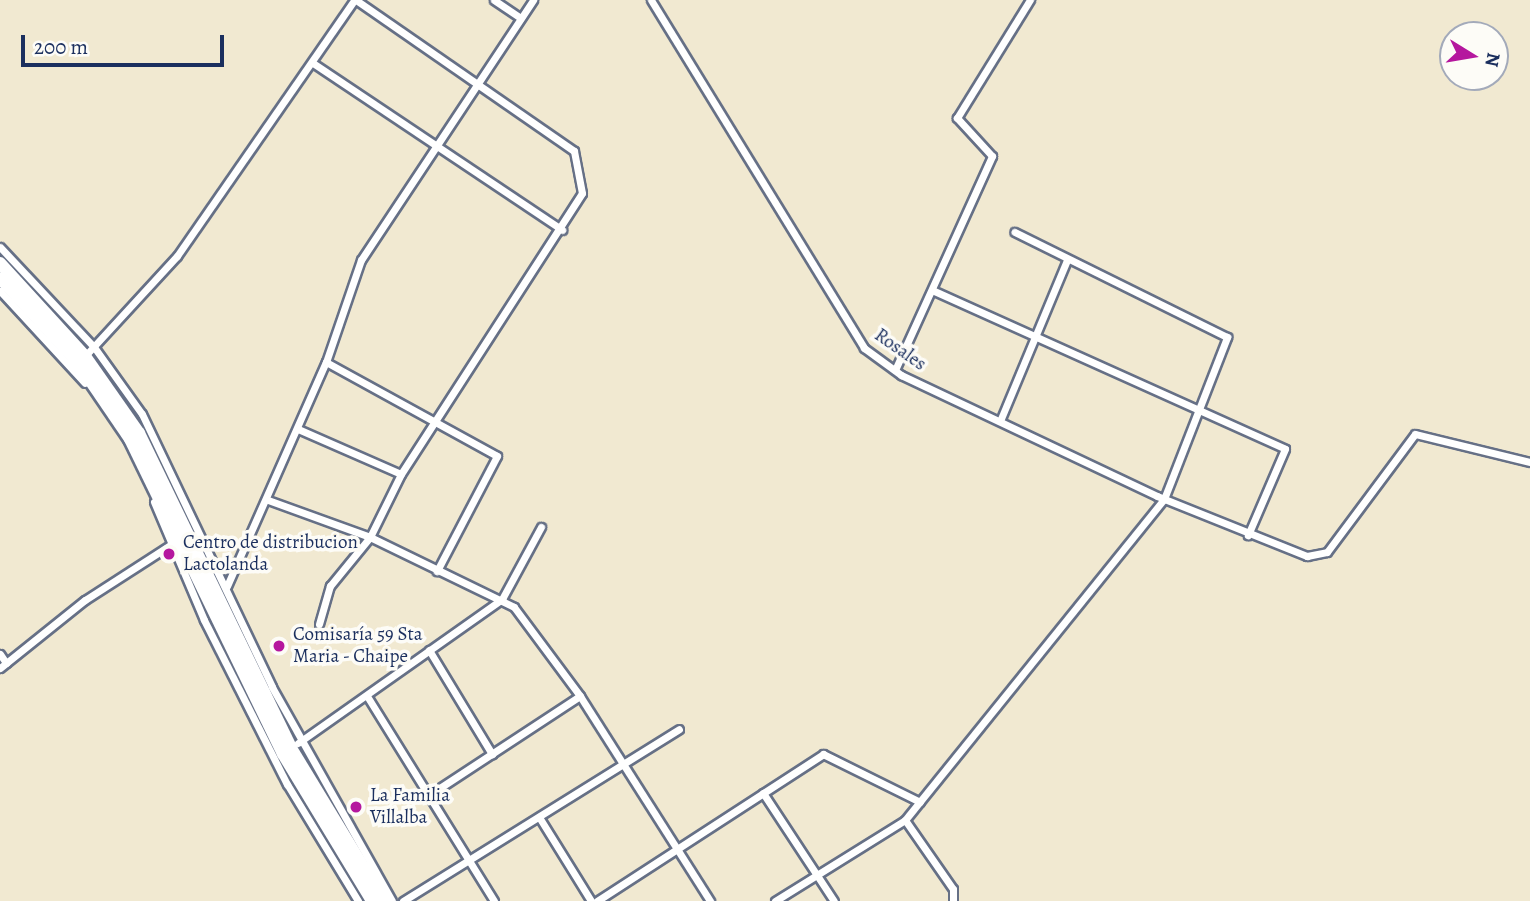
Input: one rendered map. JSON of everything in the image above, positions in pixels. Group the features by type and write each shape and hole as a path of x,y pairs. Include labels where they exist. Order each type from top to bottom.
{"highway":[{"path":"0,263 90,351 134,424 223,589 225,608 288,751 384,901"},
{"path":"0,278 105,399 288,751 372,901"}],"street":[{"path":"90,351 177,256 355,0 579,158 581,199 401,474 370,537 330,586 319,624"},
{"path":"494,0 521,18"},
{"path":"223,589 268,500 327,362 361,260 533,0"},
{"name":"Rosales","path":"651,0 864,348 895,370 1164,499 1248,535 1307,556 1327,552 1415,434 1530,462"},
{"path":"895,370 992,156 957,118 1030,0"},
{"path":"313,63 562,230"},
{"path":"775,901 905,820 1164,499 1227,337 1015,233"},
{"path":"0,247 142,414 223,589 288,751 358,901"},
{"path":"1000,422 1067,260"},
{"path":"932,290 1285,449 1248,535"},
{"path":"0,291 113,421 177,541 225,608"},
{"path":"327,362 431,426 498,461 437,571"},
{"path":"298,429 401,474"},
{"path":"171,493 177,541"},
{"path":"268,500 370,537 437,571 502,599 524,615 580,696 710,901"},
{"path":"288,751 502,599 541,527"},
{"path":"0,654 3,665 85,600 177,541"},
{"path":"429,650 492,754"},
{"path":"367,696 426,797 494,901"},
{"path":"426,797 580,696"},
{"path":"403,901 679,729"},
{"path":"288,751 393,901"},
{"path":"597,901 823,754 920,802"},
{"path":"763,793 819,874 834,901"},
{"path":"538,817 591,901"},
{"path":"905,820 953,888 953,901"}],"place":[{"name":"Centro de distribucion Lactolanda","path":"169,554"},
{"name":"Comisaría 59 Sta Maria - Chaipe","path":"279,646"},
{"name":"La Familia Villalba","path":"356,807"}]}
